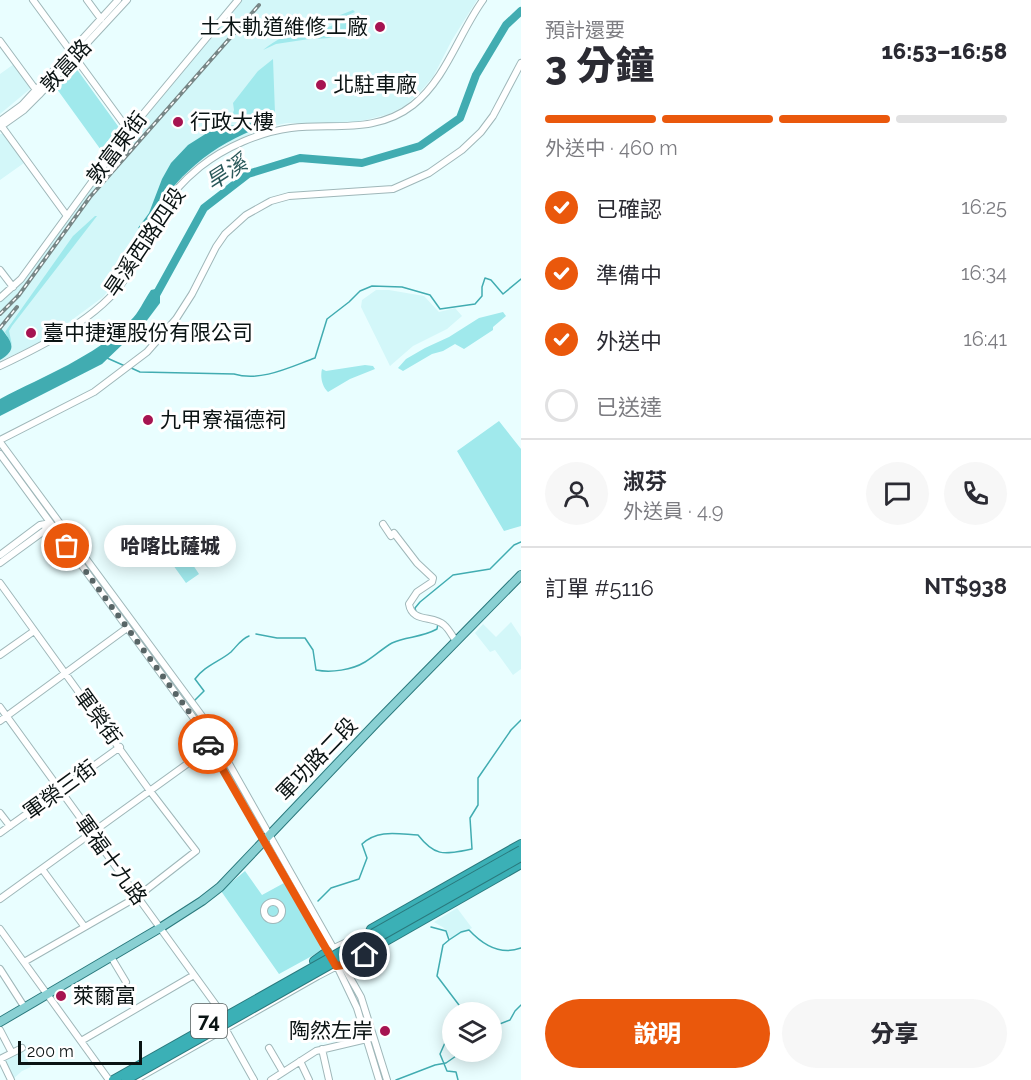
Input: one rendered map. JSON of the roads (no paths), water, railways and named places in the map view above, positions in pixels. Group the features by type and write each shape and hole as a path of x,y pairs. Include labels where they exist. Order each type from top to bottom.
{"highway":[{"name":"74","path":"108,1080 521,847"},
{"name":"74","path":"371,929 521,847"},
{"name":"74","path":"380,945 521,860"},
{"name":"74","path":"126,1080 521,860"},
{"name":"74","path":"108,1080 331,949"}],"main road":[{"name":"軍功路二段","path":"0,1022 160,928 220,887 521,575"}],"street":[{"path":"33,0 129,131"},
{"path":"87,0 101,19"},
{"name":"敦富路","path":"0,124 24,110 118,0"},
{"name":"敦富路","path":"0,124 127,0"},
{"name":"敦富東街","path":"0,298 13,287 129,131 238,0"},
{"name":"旱溪西路四段","path":"0,366 44,345 110,297 135,264 157,216 173,195 200,167 232,147 254,137 293,128 354,127 373,124 390,118 416,103 439,75 483,0"},
{"path":"0,41 36,90"},
{"path":"387,1080 361,998 340,966 267,837 202,716 0,441 94,392 147,352 181,311 225,234 246,215 271,201 289,196 393,189 429,173 462,150 481,132 493,116 521,63"},
{"path":"0,124 67,216"},
{"path":"0,270 13,287"},
{"path":"0,454 195,720 267,837"},
{"path":"0,555 40,525 50,523"},
{"path":"0,563 44,531 50,523"},
{"path":"383,524 391,536 394,533 417,563 433,578 432,582 413,597 410,608 418,616 444,624 456,640"},
{"name":"軍榮街","path":"0,583 196,851 137,897"},
{"path":"0,721 127,628"},
{"path":"0,655 34,631"},
{"name":"軍福十九路","path":"0,707 222,1014 226,1029 254,1080"},
{"path":"0,899 217,742"},
{"name":"軍榮三街","path":"0,833 120,747"},
{"path":"0,813 10,826"},
{"path":"42,868 84,926"},
{"path":"24,962 137,897"},
{"path":"0,929 108,1080 222,1014 324,959 331,949 371,929"},
{"path":"135,1080 380,945"},
{"path":"111,957 126,982"},
{"path":"340,966 357,1008 379,1080"},
{"path":"0,969 25,1008"},
{"path":"81,1041 194,975"},
{"path":"0,1030 12,1053"},
{"path":"271,1080 322,1049 375,1037"},
{"path":"11,1080 0,1059 22,1048"},
{"path":"270,1048 283,1072"},
{"path":"322,1049 329,1080"},
{"path":"300,1061 309,1080"}],"waterway":[{"name":"旱溪","path":"156,295 204,208 248,174 300,158 362,163 420,146 460,118 476,75 506,25 521,11"},
{"path":"129,367 140,372 265,375 315,358 327,319 360,291 372,286 402,287 430,295 440,309 475,304 482,296 485,278 491,280 503,294 521,279"},
{"path":"107,358 125,366"},
{"path":"416,612 415,608 420,602 453,575 490,569 514,545 521,542"},
{"path":"256,634 277,638 305,638 313,650 316,670 335,671 360,665 392,643 431,632 437,629 438,623"},
{"path":"194,701 204,691 195,679 207,667 231,652 249,636"},
{"path":"318,901 331,888 359,879 367,858 362,844 375,836 381,834 418,835 430,848 448,853 472,849 470,818 478,805 478,778 511,730 521,720"},
{"path":"431,927 446,931 449,940 443,945 437,976 457,1002"},
{"path":"449,940 469,930 492,948 506,951 521,948"},
{"path":"502,1023 510,1020 521,1005"},
{"path":"442,1050 440,1054 442,1059"},
{"path":"443,1062 447,1071 456,1072 458,1080"},
{"path":"396,1080 447,1062"}],"railway":[{"path":"0,314 19,295 90,197 259,5"},
{"path":"0,328 17,307"}],"place":[{"name":"土木軌道維修工廠","path":"380,27"},
{"name":"北駐車廠","path":"321,85"},
{"name":"行政大樓","path":"178,122"},
{"name":"臺中捷運股份有限公司","path":"31,333"},
{"name":"九甲寮福德祠","path":"148,420"},
{"name":"哈喀比薩城","path":"67,546"},
{"name":"萊爾富","path":"61,996"},
{"name":"陶然左岸","path":"385,1031"}]}
